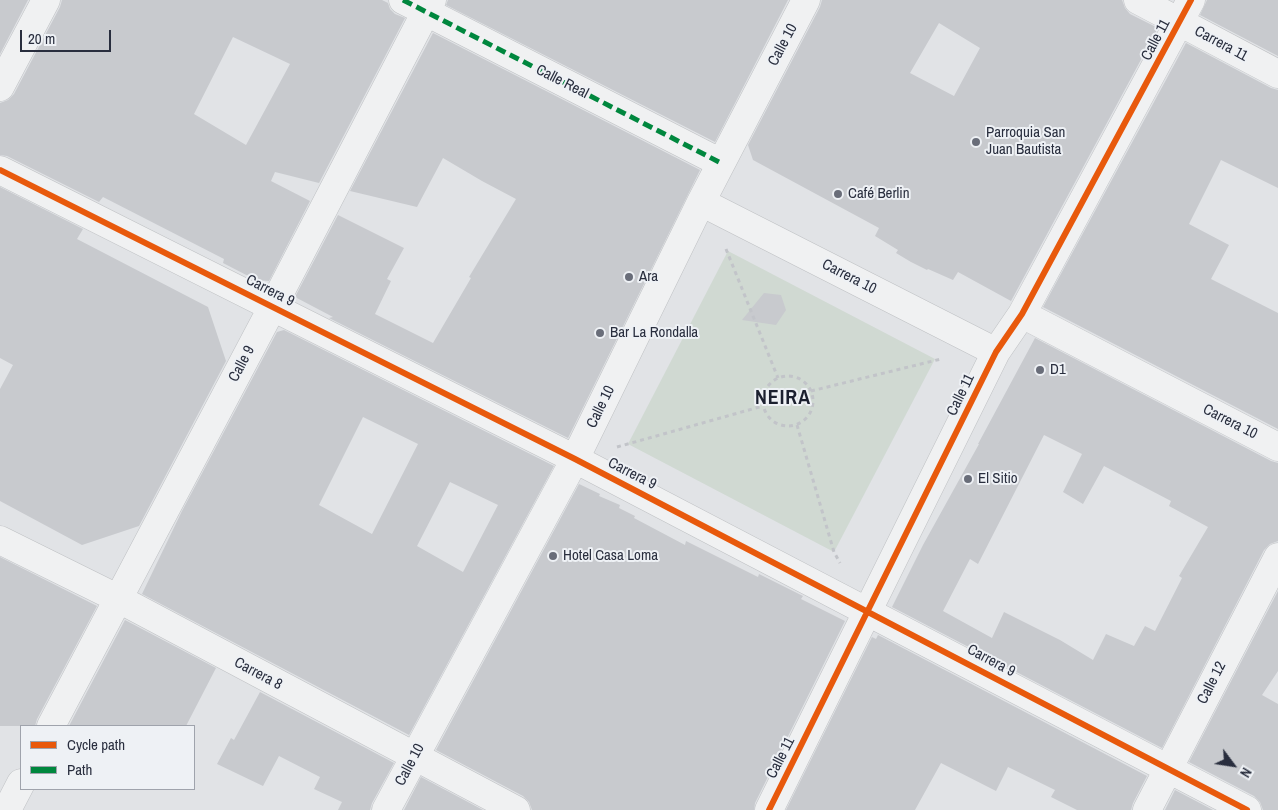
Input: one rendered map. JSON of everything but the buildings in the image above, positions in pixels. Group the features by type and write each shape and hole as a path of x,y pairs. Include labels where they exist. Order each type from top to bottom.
{"street":[{"path":"0,87 46,0"},
{"name":"Calle 10","path":"386,810 575,459 701,202 806,0"},
{"name":"Carrera 11","path":"1138,0 1185,11 1278,74"},
{"name":"Calle Real","path":"420,4 721,163"},
{"name":"Calle 9","path":"52,725 273,306 420,4"},
{"name":"Calle 11","path":"769,810 996,352 1022,314 1185,11"},
{"name":"Carrera 9","path":"0,170 575,459 1247,810"},
{"name":"Carrera 10","path":"701,202 996,352"},
{"name":"Carrera 10","path":"1022,314 1278,447"},
{"name":"Carrera 8","path":"0,540 117,598 516,810"},
{"name":"Calle 12","path":"1147,810 1278,557"},
{"path":"7,810 20,785"}],"path":[{"path":"724,243 778,378"},
{"path":"811,391 944,358"},
{"path":"794,376 801,380 811,391 812,407 809,414 797,425 780,425 772,421 766,414 763,398 771,382 778,378 794,376"},
{"path":"575,459 763,406"},
{"path":"797,425 834,552 844,569"}],"shaded area":[{"path":"728,251 935,359 834,552 628,444"}],"marked path":[{"path":"403,0 721,163"}],"cycle path":[{"path":"769,810 996,352 1022,314 1191,0"},
{"path":"0,170 575,459 1247,810"}],"place":[{"name":"Parroquia San Juan Bautista","path":"976,142"},
{"name":"Café Berlin","path":"838,194"},
{"name":"Ara","path":"629,277"},
{"name":"Bar La Rondalla","path":"600,333"},
{"name":"D1","path":"1040,370"},
{"name":"El Sitio","path":"968,479"},
{"name":"Hotel Casa Loma","path":"553,556"}],"district":[{"name":"NEIRA","path":"783,399"}]}
